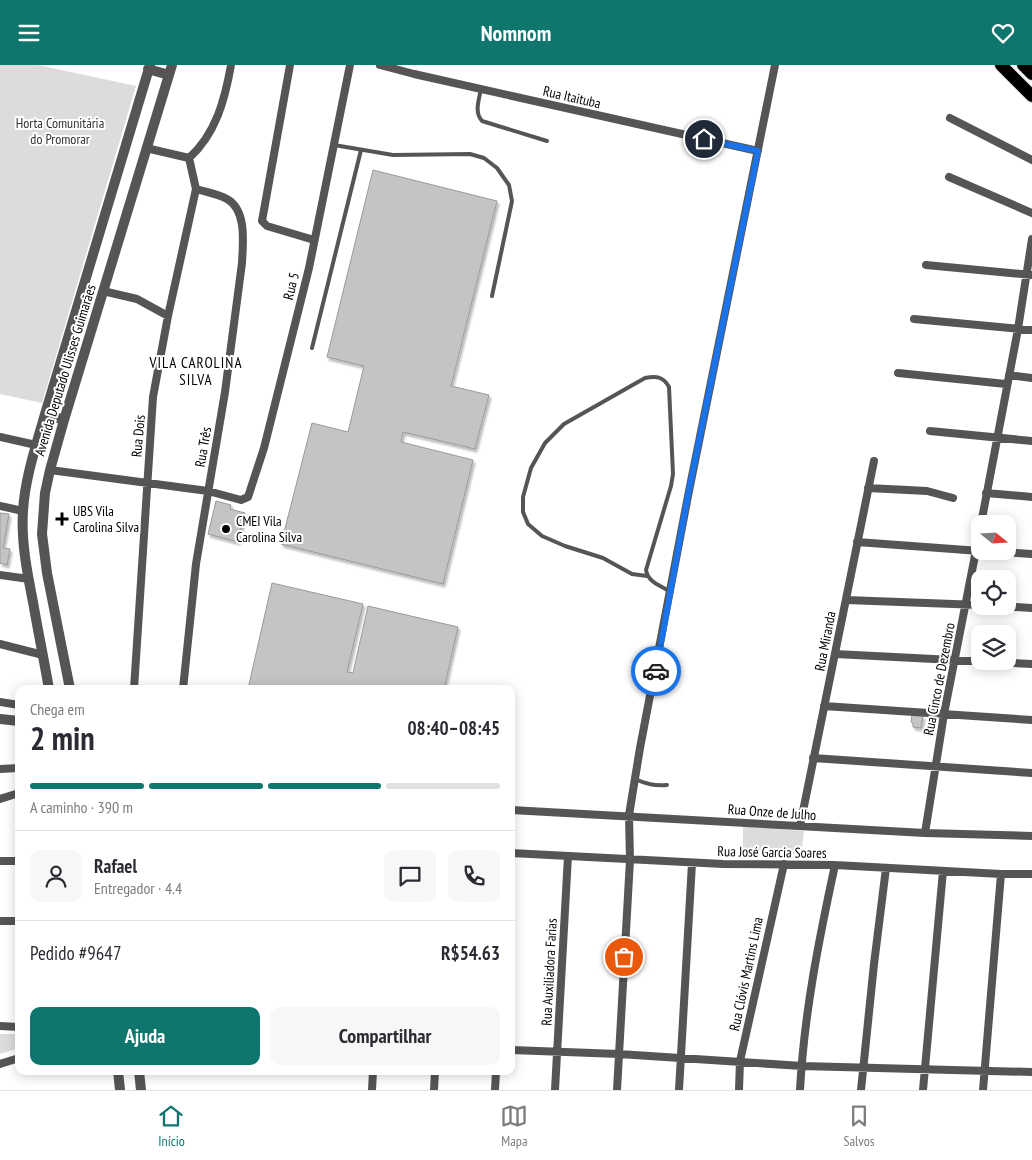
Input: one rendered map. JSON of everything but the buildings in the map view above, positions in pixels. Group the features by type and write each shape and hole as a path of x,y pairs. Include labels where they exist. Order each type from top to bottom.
{"main road":[{"path":"1001,65 1032,96"}],"street":[{"path":"189,158 201,147 219,113 226,94 231,65"},
{"path":"290,65 262,218 267,226 314,240"},
{"name":"Rua 5","path":"208,491 234,498 245,499 249,495 272,416 314,240 350,65"},
{"path":"617,1090 630,860 629,815 723,320 775,65"},
{"name":"Rua Itaituba","path":"385,66 758,151"},
{"path":"149,67 170,70"},
{"name":"Avenida Deputado Ulisses Guimarães","path":"48,685 29,579 24,539 23,511 30,464 149,67"},
{"name":"Avenida Deputado Ulisses Guimarães","path":"69,685 42,534 43,510 50,470 64,420 170,70"},
{"path":"950,118 1032,160"},
{"path":"146,148 189,158"},
{"path":"189,158 196,189"},
{"path":"949,177 1032,213"},
{"name":"Rua Três","path":"183,685 196,564 225,392 242,263 242,230 237,210 225,198 196,189"},
{"name":"Rua Dois","path":"134,685 153,397 168,316 196,189"},
{"path":"982,515 1006,384 1029,275 1032,239"},
{"path":"926,265 1029,275"},
{"path":"103,291 137,299 168,316"},
{"path":"914,319 1032,330"},
{"path":"898,373 1006,384"},
{"path":"1009,375 1032,377"},
{"path":"45,414 64,420"},
{"path":"930,431 1032,441"},
{"path":"0,437 36,445"},
{"name":"Rua Miranda","path":"800,826 874,461"},
{"path":"50,470 208,491"},
{"path":"868,488 927,491 953,498"},
{"path":"986,493 1032,497"},
{"path":"0,506 23,511"},
{"path":"857,542 971,550"},
{"path":"1016,554 1032,555"},
{"name":"Rua Cinco de Dezembro","path":"925,833 944,714 976,560"},
{"path":"0,575 29,579"},
{"path":"846,600 971,604"},
{"path":"1016,607 1032,608"},
{"path":"0,644 43,655"},
{"path":"835,654 1032,664"},
{"path":"0,702 15,704"},
{"path":"824,706 1032,720"},
{"path":"0,719 15,721"},
{"path":"814,758 1032,773"},
{"path":"0,769 15,768"},
{"path":"0,799 15,794"},
{"name":"Rua Onze de Julho","path":"515,810 629,815 925,833 1032,836"},
{"name":"Rua José Garcia Soares","path":"515,853 692,863 835,865 1032,874"},
{"name":"Rua Auxiliadora Farias","path":"556,1090 568,856"},
{"path":"0,861 15,861"},
{"path":"678,1090 692,863"},
{"name":"Rua Clóvis Martins Lima","path":"739,1090 740,1061 784,864"},
{"path":"800,1090 819,942 835,865"},
{"path":"861,1090 886,868"},
{"path":"923,1090 943,871"},
{"path":"983,1090 1001,874"},
{"path":"0,921 15,921"},
{"path":"0,1026 15,1027"},
{"path":"515,1050 740,1061 802,1066 925,1071 984,1070 1032,1072"},
{"path":"0,1064 15,1059"},
{"path":"118,1075 119,1090"},
{"path":"139,1075 141,1090"},
{"path":"372,1090 373,1075"},
{"path":"434,1090 435,1075"},
{"path":"495,1090 496,1075"}],"lane":[{"path":"481,89 477,109 478,117 482,121 547,141"},
{"path":"334,145 393,155 470,155 484,158 498,168 509,185 512,201 492,296"},
{"path":"312,348 361,149"},
{"path":"647,576 632,574 603,557 566,547 542,536 528,524 523,512 523,497 531,468 545,443 556,431 564,424 645,378 655,376 665,380 669,387 673,474 669,495 648,562 647,576 651,581 671,592"},
{"path":"635,779 654,786 667,785"}],"green space":[{"name":"Horta Comunitária do Promorar","path":"0,65 38,65 136,86 42,403 0,394"},
{"path":"743,826 804,831 801,854 743,854"},
{"path":"0,1034 15,1034 15,1049 0,1054"}],"way so far":[{"path":"624,957 630,860 629,815 640,748 656,671"}],"place":[{"name":"UBS Vila Carolina Silva","path":"62,519"},
{"name":"CMEI Vila Carolina Silva","path":"226,529"}],"district":[{"name":"VILA CAROLINA SILVA","path":"196,372"}],"route":[{"path":"656,671 688,495 758,151 704,139"}]}
